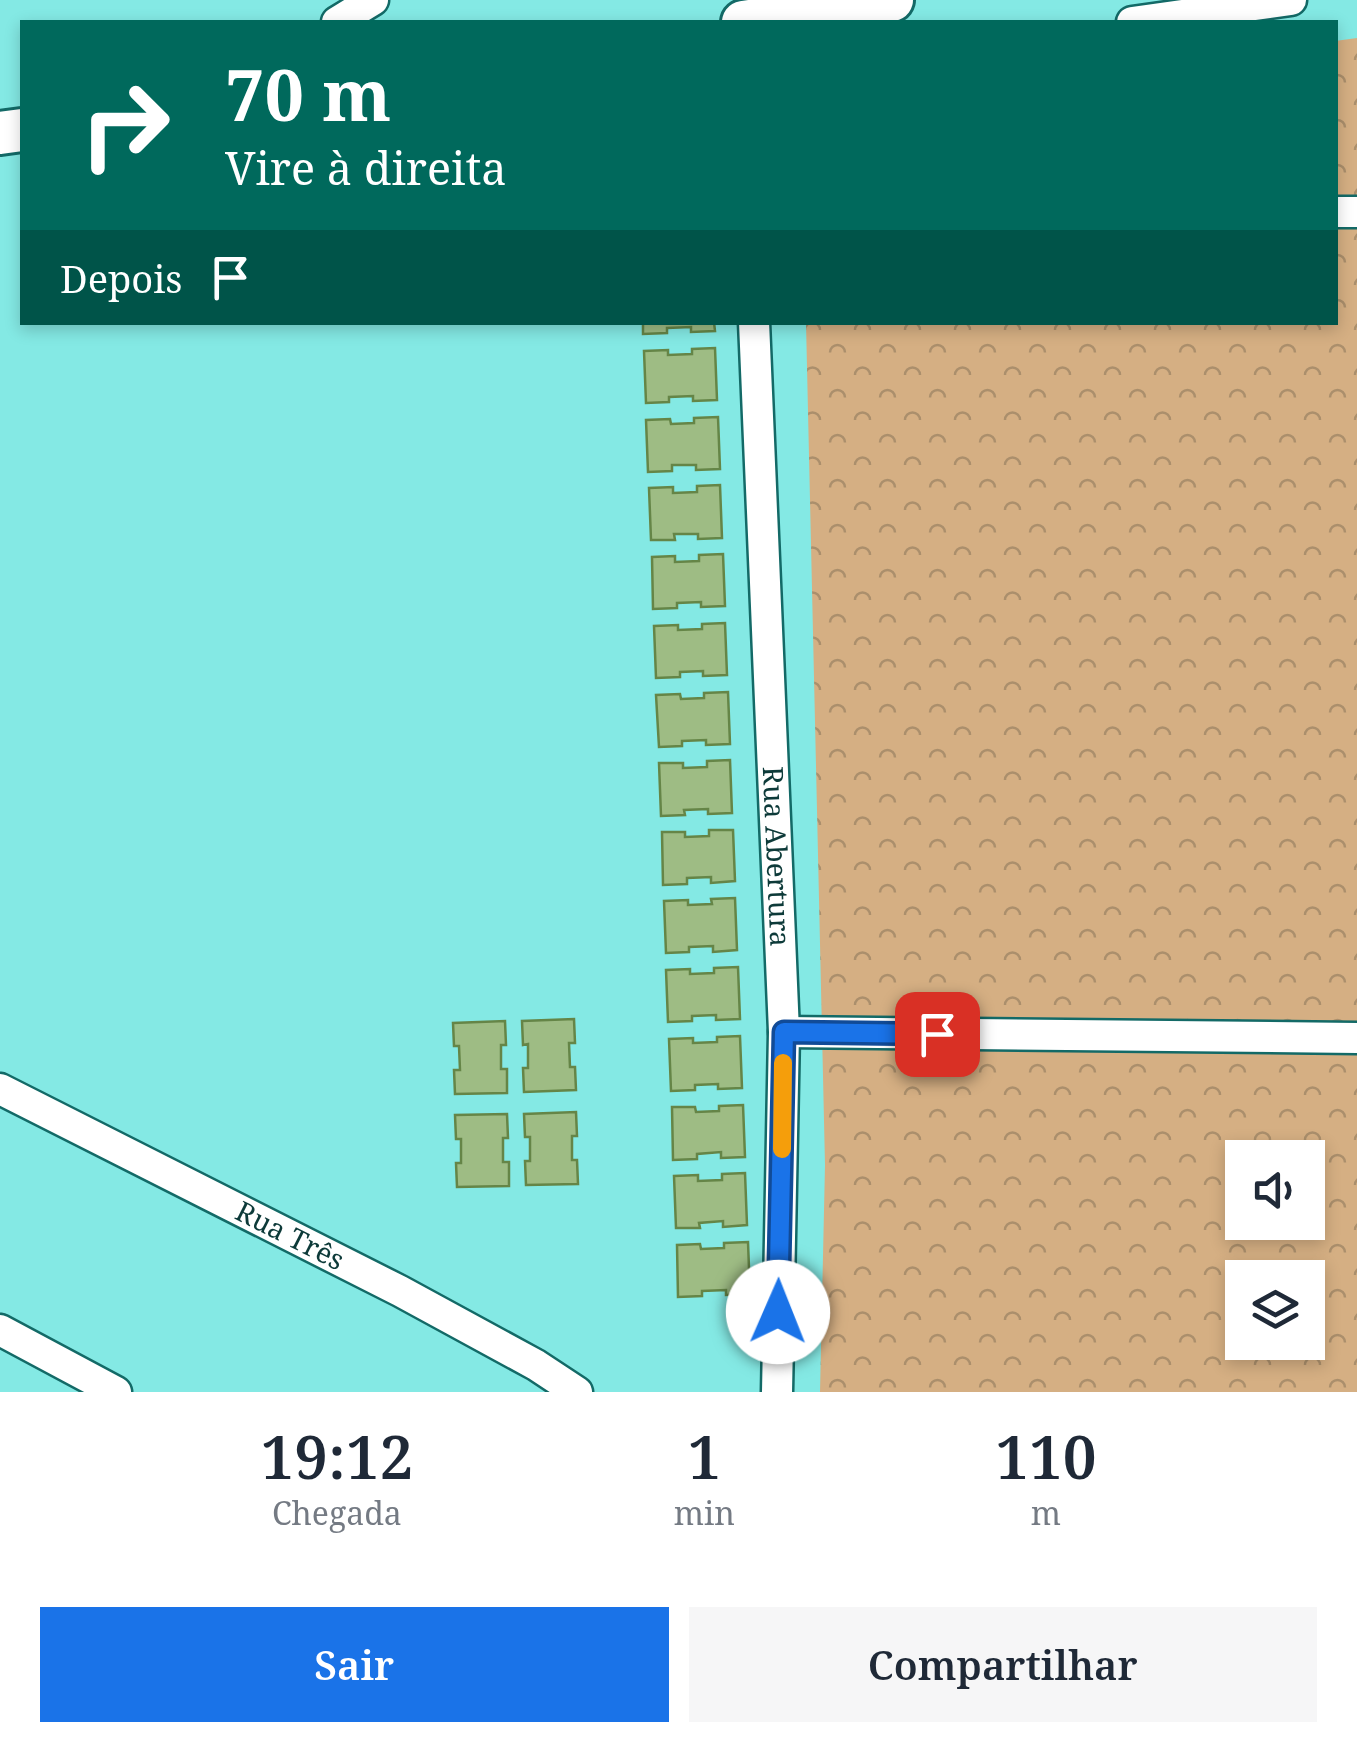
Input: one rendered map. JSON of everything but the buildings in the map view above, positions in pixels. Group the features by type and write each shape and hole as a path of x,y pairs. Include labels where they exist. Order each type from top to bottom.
{"street":[{"path":"340,20 374,0"},
{"path":"756,20 892,0"},
{"path":"1146,20 1291,0"},
{"name":"Rua Abertura","path":"754,325 784,1032 776,1392"},
{"path":"784,1032 1357,1038"},
{"name":"Rua Três","path":"0,1089 400,1291 577,1392"},
{"path":"0,1330 116,1392"}],"green space":[{"path":"1357,38 1357,1392 820,1392 825,1165 806,325 1338,325 1338,41"}],"slow traffic":[{"path":"782,1149 783,1063"}],"route":[{"path":"778,1312 784,1032 937,1034"}]}
